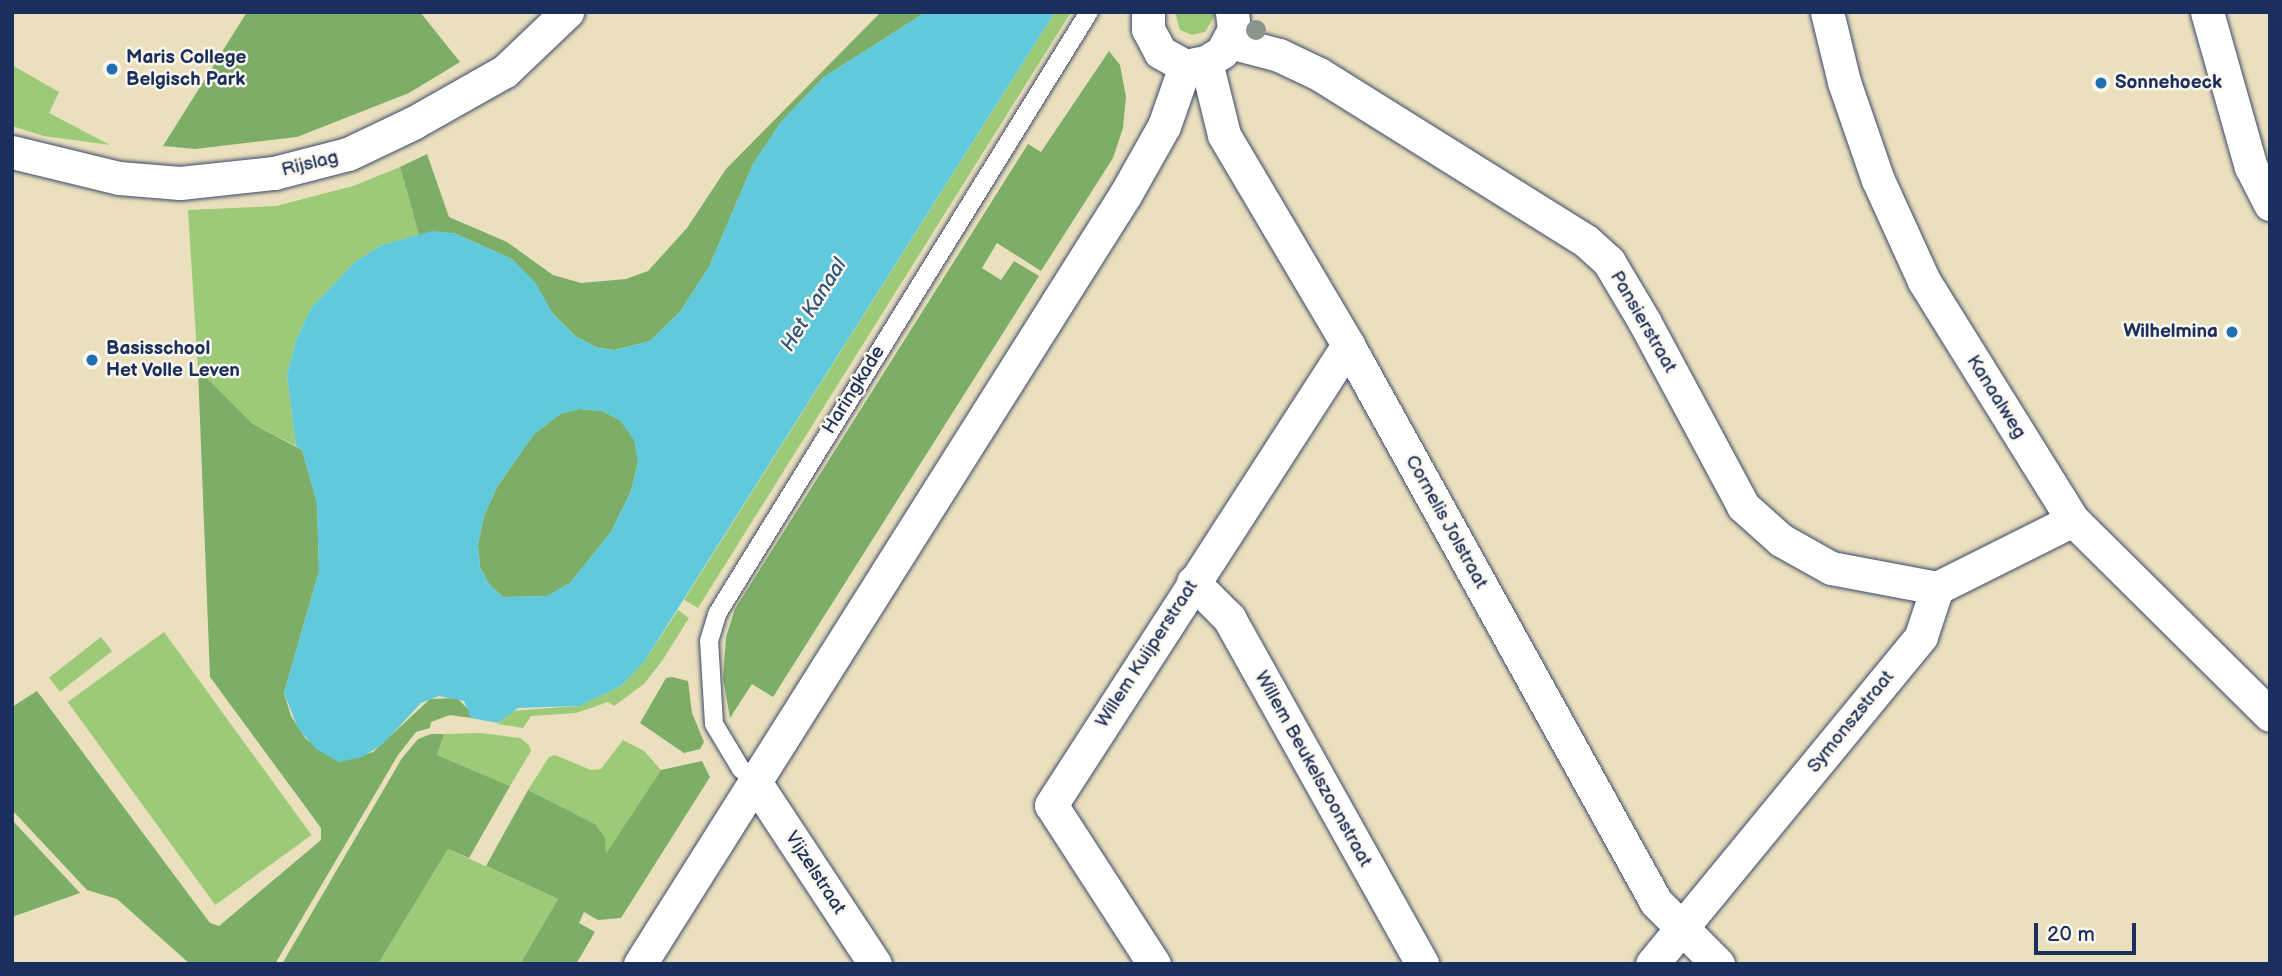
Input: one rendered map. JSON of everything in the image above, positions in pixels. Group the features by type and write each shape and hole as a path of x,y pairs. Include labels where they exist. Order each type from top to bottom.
{"street":[{"name":"Rijslag","path":"12,152 119,178 180,183 286,170 348,154 413,123 505,71 567,12"},
{"path":"1148,12 1148,29 1160,52 1213,46"},
{"name":"Kanaalweg","path":"1827,12 1844,82 1878,180 1924,281 2073,520 2270,715"},
{"path":"2210,17 2251,167 2270,204"},
{"path":"640,964 1125,195 1213,46"},
{"name":"Cornelis Jolstraat","path":"1213,46 1224,135 1348,345 1656,902 1681,932 1718,964"},
{"name":"Pansierstraat","path":"1213,46 1279,55 1318,74 1586,241 1609,262 1644,321 1743,506 1793,548 1831,568 1937,588"},
{"name":"Willem Kuijperstraat","path":"1154,964 1051,805 1348,345"},
{"path":"1937,588 2073,520"},
{"name":"Willem Beukelszoonstraat","path":"1194,582 1229,618 1422,964"},
{"name":"Symonszstraat","path":"1652,964 1681,932 1921,636 1937,588"},
{"name":"Vijzelstraat","path":"755,782 875,964"}],"lane":[{"name":"Haringkade","path":"755,782 741,769 714,724 709,641 717,614 1090,12"}],"green space":[{"path":"247,12 420,12 460,62 409,93 297,137 195,149 163,146"},
{"path":"881,12 926,12 824,77 781,122 753,164 709,267 680,312 650,341 615,350 598,348 575,336 553,314 512,259 454,233 419,235 400,167 427,154 449,217 507,242 553,275 581,283 626,279 648,271 687,228 726,169"},
{"path":"1055,12 1071,12 698,608 684,600"},
{"path":"1175,12 1214,12 1215,15 1205,32 1192,35 1180,30"},
{"path":"1109,51 1120,65 1126,97 1123,128 1113,158 1041,271 997,243 982,268 1001,280 1014,261 1039,276 773,697 752,684 730,718 723,678 726,637 735,609 1028,144 1041,152"},
{"path":"12,65 59,92 49,113 110,145 44,136 12,126"},
{"path":"400,167 419,235 382,245 356,261 311,308 296,340 287,375 296,446 253,424 198,369 188,210 276,206 353,186"},
{"path":"198,369 253,424 302,450 317,503 319,571 284,693 291,716 306,739 339,762 373,752 430,699 457,698 470,711 471,718 450,715 431,722 430,728 416,732 398,755 275,964 190,964 117,899 87,890 12,810 12,707 37,691 210,923 219,926 321,840 321,828 210,677"},
{"path":"579,409 602,411 620,420 635,440 638,462 631,491 611,532 570,583 547,596 503,597 489,584 480,567 478,544 484,516 497,487 534,434 560,414"},
{"path":"678,610 689,618 662,661 644,684 614,706 608,702 576,713 531,716 523,728 498,724 511,711 578,706 621,686 644,662"},
{"path":"164,632 312,835 215,905 68,702"},
{"path":"101,637 112,651 60,692 49,678"},
{"path":"666,678 688,681 692,713 704,742 700,749 684,753 640,723"},
{"path":"481,733 520,738 529,745 531,751 510,786 437,755 444,734"},
{"path":"431,734 444,734 437,755 510,786 469,858 448,849 378,964 282,964 402,758 418,739"},
{"path":"623,740 644,751 661,770 606,855 595,824 528,790 549,757 555,755 591,770 601,769"},
{"path":"702,761 710,777 621,918 598,920 584,912 579,923 595,932 576,964 520,964 558,899 486,866 528,790 595,824 605,838 606,854 661,770"},
{"path":"13,821 80,893 12,917"},
{"path":"448,849 558,899 520,964 378,964"}],"water":[{"name":"Het Kanaal","path":"926,12 1055,12 644,662 621,686 579,706 518,708 498,723 471,718 464,701 439,696 421,703 383,744 362,757 339,762 316,749 298,728 284,693 319,571 317,503 302,450 296,446 287,375 296,340 311,308 356,261 382,245 432,231 454,233 512,259 535,282 553,314 575,336 598,348 615,350 650,341 680,312 709,267 753,164 781,122 824,77","holes":["579,409 602,411 620,420 634,440 638,462 631,491 611,532 570,583 547,596 503,597 489,584 480,567 478,544 484,516 497,487 534,434 560,414"]}],"place":[{"name":"Maris College Belgisch Park","path":"112,69"},
{"name":"Sonnehoeck","path":"2101,83"},
{"name":"Wilhelmina","path":"2232,332"},
{"name":"Basisschool Het Volle Leven","path":"92,360"}]}
